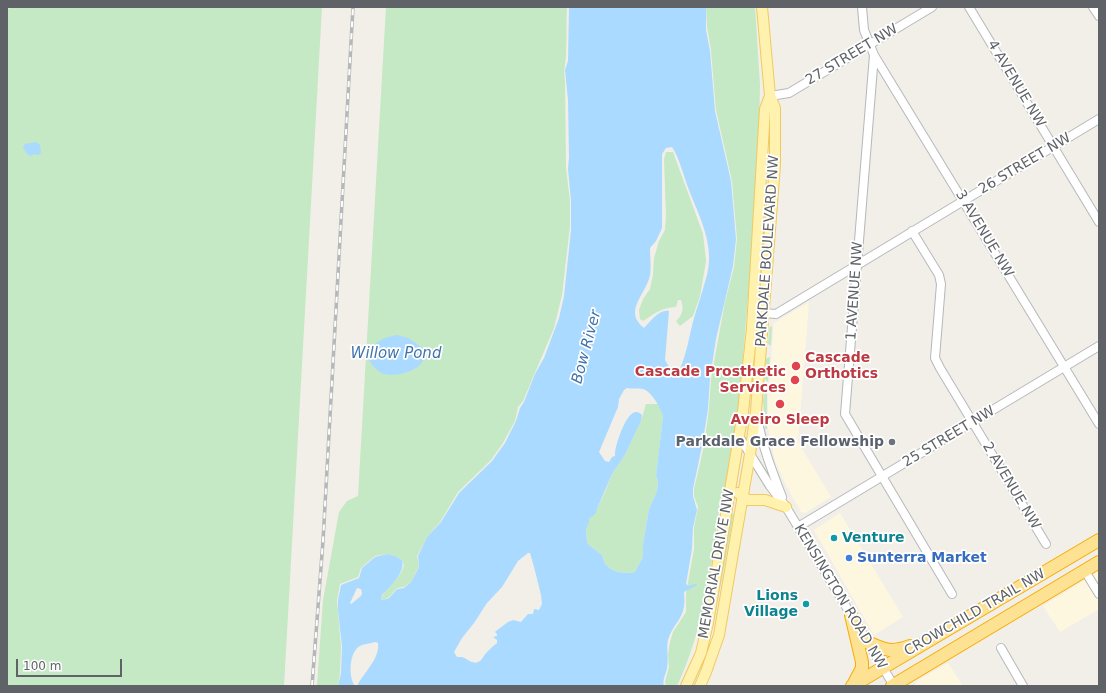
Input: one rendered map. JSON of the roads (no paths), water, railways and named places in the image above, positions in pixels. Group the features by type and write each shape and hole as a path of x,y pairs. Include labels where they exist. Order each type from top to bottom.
{"highway":[{"name":"CROWCHILD TRAIL NW","path":"853,686 882,667 1099,540"},
{"name":"CROWCHILD TRAIL NW","path":"893,686 1099,562"},
{"path":"851,615 862,662 862,668 853,686"},
{"path":"867,642 882,649 895,650 939,634"}],"main road":[{"name":"PARKDALE BOULEVARD NW","path":"750,454 756,411 776,140 775,108 770,96 762,7"},
{"name":"PARKDALE BOULEVARD NW","path":"740,438 752,328 765,108 770,96"},
{"name":"MEMORIAL DRIVE NW","path":"686,686 700,653 708,623 740,438"},
{"name":"MEMORIAL DRIVE NW","path":"700,686 719,635 750,454"},
{"path":"732,480 737,492 748,500 765,500 786,507"},
{"path":"739,516 750,504 755,501"}],"street":[{"path":"862,7 864,30 869,44"},
{"name":"27 STREET NW","path":"770,96 789,93 932,7"},
{"name":"4 AVENUE NW","path":"970,7 1099,222"},
{"path":"1093,7 1099,16"},
{"name":"3 AVENUE NW","path":"869,44 874,55 1099,424"},
{"name":"1 AVENUE NW","path":"874,55 845,414 952,594"},
{"name":"26 STREET NW","path":"763,313 776,314 1099,119"},
{"name":"2 AVENUE NW","path":"912,232 939,275 941,284 935,358 1046,544"},
{"name":"25 STREET NW","path":"798,527 1099,346"},
{"name":"KENSINGTON ROAD NW","path":"756,411 759,432 786,507"},
{"name":"KENSINGTON ROAD NW","path":"740,438 786,507 893,686"},
{"path":"1085,571 1099,594"},
{"path":"1001,648 1024,686"}],"water":[{"name":"Bow River","path":"569,7 706,7 706,30 710,51 715,111 731,181 736,239 733,266 716,339 710,378 708,409 693,489 693,496 697,510 693,528 692,549 686,584 688,586 697,585 684,592 684,608 682,614 668,640 668,665 664,679 664,686 357,686 377,654 378,643 375,642 364,644 356,649 351,665 351,677 355,686 338,686 341,673 342,647 338,610 341,585 359,578 362,568 375,557 387,554 402,560 403,565 400,574 382,595 381,599 383,600 389,598 397,589 404,588 411,582 419,567 418,556 427,537 441,522 459,493 492,461 505,443 516,421 535,374 544,358 559,318 564,296 571,230 571,201 568,169 568,100 565,70 568,61","holes":["672,147 677,156 705,231 709,253 707,275 694,318 686,352 679,371 671,370 665,360 669,311 659,314 644,328 638,322 635,310 650,276 650,248 656,241 662,228 662,154 666,148","627,388 646,390 655,400 663,416 656,476 658,480 657,491 649,509 643,544 643,557 633,573 617,572 605,564 602,555 587,542 586,529 589,519 596,513 612,474 625,455 641,421 642,415 637,412 633,413 629,417 619,437 615,456 612,457 609,462 605,461 599,452 618,407 619,399 624,390","530,553 541,595 542,604 539,610 534,609 533,614 528,614 521,622 513,620 496,631 497,636 493,637 497,640 497,643 481,660 475,663 464,658 457,657 454,652 462,638 487,603 502,587 518,561","357,588 361,589 361,596 351,604 350,603"]},
{"path":"36,142 40,145 41,153 31,156 27,154 23,147 25,144"},
{"name":"Willow Pond","path":"397,335 408,338 424,349 424,358 422,363 413,370 395,375 384,374 378,371 367,356 371,348 379,341"}],"railway":[{"path":"312,686 323,541 353,7"}],"place":[{"name":"Cascade Orthotics","path":"796,366"},
{"name":"Cascade Prosthetic Services","path":"795,380"},
{"name":"Aveiro Sleep","path":"780,404"},
{"name":"Parkdale Grace Fellowship","path":"892,442"},
{"name":"Venture","path":"834,538"},
{"name":"Sunterra Market","path":"849,558"},
{"name":"Lions Village","path":"806,604"}]}
